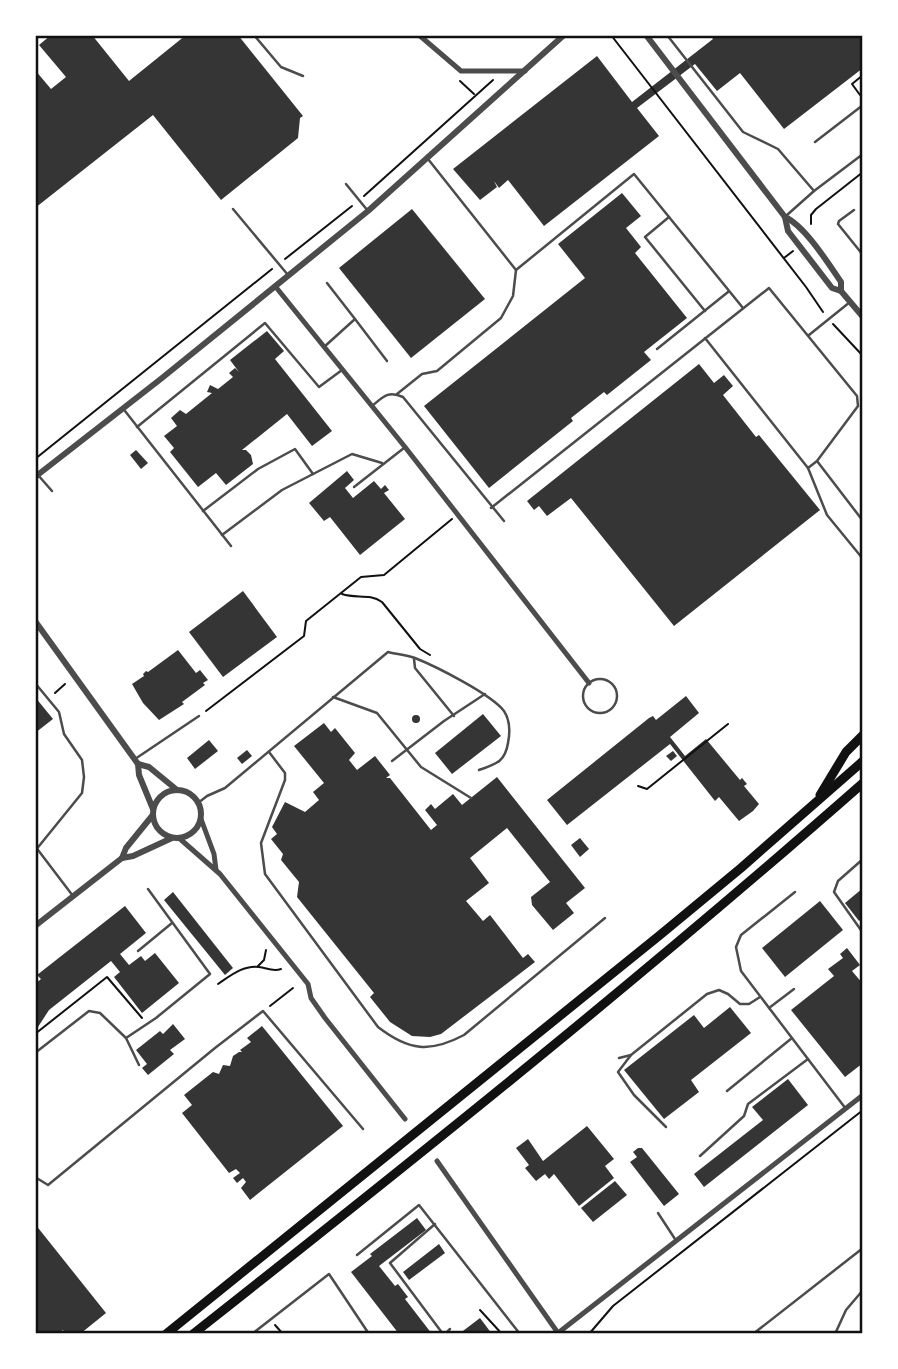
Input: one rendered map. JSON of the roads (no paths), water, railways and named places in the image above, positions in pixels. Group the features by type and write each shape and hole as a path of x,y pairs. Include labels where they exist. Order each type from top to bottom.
{"highway":[{"path":"814,805 846,752 863,735"},
{"path":"166,1334 660,935 863,761"},
{"path":"193,1334 689,933 863,783"}],"street":[{"path":"419,35 461,71 525,71"},
{"path":"37,476 368,211 564,35"},
{"path":"646,35 785,217 788,231 831,288 842,291"},
{"path":"785,217 794,221 802,230 841,282 842,291 863,317"},
{"path":"275,286 589,682"},
{"path":"35,621 137,761 149,767 177,790 188,792 198,803 214,853 216,870"},
{"path":"137,761 139,775 159,830 175,838 216,870 308,984 311,999 405,1119"},
{"path":"122,858 126,848 153,813 161,796 177,790"},
{"path":"35,926 122,858 193,832 201,818"},
{"path":"437,1161 558,1333 863,1095"}],"lane":[{"path":"254,35 281,67 303,76"},
{"path":"667,35 743,132 778,149 814,191"},
{"path":"815,142 863,105"},
{"path":"785,217 863,154"},
{"path":"428,159 516,270"},
{"path":"397,394 422,374 437,371 501,318 513,296 516,270 634,174 743,308"},
{"path":"346,184 368,211"},
{"path":"233,209 288,275"},
{"path":"854,209 838,224 863,255"},
{"path":"669,217 645,237 705,311"},
{"path":"327,283 387,360"},
{"path":"491,508 769,288 857,396 859,406 817,461 808,468"},
{"path":"657,349 729,291"},
{"path":"808,336 850,302"},
{"path":"324,347 355,319"},
{"path":"137,426 265,323 319,387 342,370"},
{"path":"705,338 808,468 828,514 863,559"},
{"path":"372,406 386,394 402,397 504,521"},
{"path":"123,408 230,546"},
{"path":"354,487 405,447"},
{"path":"203,510 258,469 295,449 313,474"},
{"path":"222,535 282,490 352,454 382,463"},
{"path":"817,461 863,521"},
{"path":"37,476 52,491"},
{"path":"198,803 225,788 388,652 414,658 485,694 505,712 510,732 507,751 500,762 479,770"},
{"path":"414,658 415,668 454,716"},
{"path":"605,679 614,685 617,701 611,710 596,713 587,708 583,692 589,682 605,679"},
{"path":"35,683 59,712 64,734 82,760 82,793 36,849 73,895"},
{"path":"392,761 485,694"},
{"path":"333,697 377,713 421,767 471,798"},
{"path":"137,761 199,716"},
{"path":"269,752 285,773 285,780 261,843 264,874 378,1027 403,1042 423,1048 443,1046 464,1035 605,918"},
{"path":"863,859 838,881 834,891 863,933"},
{"path":"126,1038 210,974 148,889"},
{"path":"795,892 741,935 736,947 741,971 846,1109"},
{"path":"138,951 172,923"},
{"path":"769,1008 794,989"},
{"path":"666,1128 634,1095 618,1072 631,1055 707,994 719,990 740,1004 748,1004 760,998"},
{"path":"35,1053 89,1011 100,1013 126,1038 139,1065"},
{"path":"35,1177 48,1185 263,1012 363,1129"},
{"path":"727,1091 792,1038"},
{"path":"619,1058 631,1055"},
{"path":"700,1156 744,1116 748,1104 808,1059"},
{"path":"357,1255 419,1205 520,1334"},
{"path":"658,1213 677,1242"},
{"path":"435,1224 390,1263 444,1334 450,1329"},
{"path":"753,1334 863,1248"},
{"path":"252,1334 329,1274 345,1303 368,1332 361,1334"},
{"path":"835,1334 846,1310 863,1290"}]}
